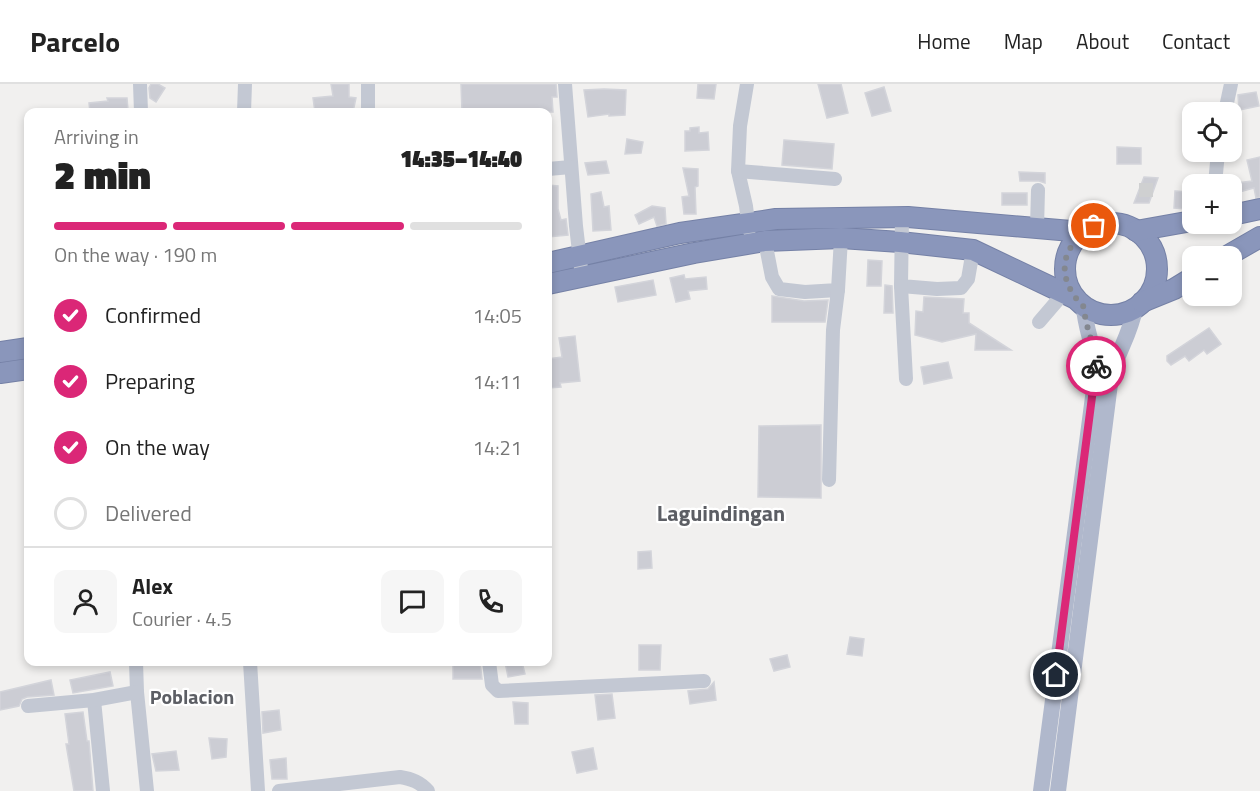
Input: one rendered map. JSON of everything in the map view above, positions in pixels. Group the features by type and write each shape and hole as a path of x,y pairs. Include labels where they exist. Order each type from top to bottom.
{"highway":[{"path":"1242,213 1260,210"},
{"path":"552,262 680,233 776,219 902,218 1083,232"},
{"path":"1074,299 1065,275 1065,263 1071,246 1083,232 1094,226 1117,224 1136,231 1150,246 1157,265 1154,285 1139,305"},
{"path":"1136,231 1182,224"},
{"path":"1242,247 1260,237"},
{"path":"552,283 758,242 841,238 973,250 1074,299 1093,312 1114,315 1182,284"},
{"path":"0,352 24,349"},
{"path":"0,373 24,370"}],"main road":[{"path":"1041,791 1096,374 1095,354 1074,299"},
{"path":"1058,791 1111,376 1139,305"}],"street":[{"path":"140,84 141,108"},
{"path":"244,108 245,84"},
{"path":"368,84 368,108"},
{"path":"565,84 582,277"},
{"path":"747,84 740,126 738,171 748,222 772,277 779,290 805,292 837,290"},
{"path":"1227,102 1231,84"},
{"path":"552,169 571,167"},
{"path":"738,171 835,178"},
{"path":"1037,228 1038,190"},
{"path":"902,218 901,286 906,379"},
{"path":"829,480 833,330 841,238"},
{"path":"901,286 961,288 968,279 973,250"},
{"path":"1039,322 1074,299"},
{"path":"139,666 136,693 147,791"},
{"path":"250,666 258,791"},
{"path":"490,666 492,685 498,691 704,681"},
{"path":"28,706 94,700 136,693"},
{"path":"94,700 103,791"},
{"path":"279,791 400,777 411,778 422,784 428,791"}],"building":[{"path":"151,84 158,84 165,88 156,102 150,98"},
{"path":"331,84 349,84 349,97 356,98 354,108 314,108 313,98 333,96"},
{"path":"461,84 556,84 557,97 552,97 553,112 552,108 462,108"},
{"path":"698,84 716,84 714,99 697,98"},
{"path":"818,84 841,84 848,113 827,118"},
{"path":"884,87 891,111 872,116 865,93"},
{"path":"584,90 626,90 625,115 609,116 609,114 588,117"},
{"path":"1256,92 1259,106 1242,109 1242,102 1238,102 1238,95"},
{"path":"107,98 127,98 128,108 90,108 89,103 108,101"},
{"path":"699,127 699,133 708,132 709,150 685,151 685,131"},
{"path":"627,139 643,142 641,153 625,154"},
{"path":"784,140 834,144 832,169 782,165"},
{"path":"1117,147 1141,148 1141,164 1117,164"},
{"path":"1260,157 1260,197 1256,198 1254,188 1242,191 1242,182 1252,181 1247,160"},
{"path":"606,161 609,173 588,175 585,163"},
{"path":"683,168 698,169 698,186 695,187 696,214 684,214 682,197 689,196"},
{"path":"1019,172 1045,173 1045,183 1020,181"},
{"path":"1144,177 1158,178 1149,203 1134,203"},
{"path":"552,185 558,186 558,209 561,220 566,219 568,235 552,237"},
{"path":"1175,191 1182,192 1182,209 1174,208"},
{"path":"601,192 604,207 609,206 611,230 593,231 591,194"},
{"path":"1002,193 1027,193 1027,205 1002,205"},
{"path":"652,206 665,208 666,224 657,226 654,217 639,224 635,215"},
{"path":"868,260 882,261 881,286 867,286"},
{"path":"684,275 685,279 706,277 707,289 688,291 690,299 676,302 670,278"},
{"path":"653,280 656,295 618,302 615,287"},
{"path":"885,285 892,286 893,313 884,313"},
{"path":"772,296 804,301 828,300 825,322 772,322"},
{"path":"924,297 964,299 963,313 969,313 969,323 1011,350 975,350 976,334 942,342 915,335 916,311 923,312"},
{"path":"1209,328 1221,344 1207,354 1204,350 1189,361 1185,356 1171,365 1167,361 1167,356"},
{"path":"575,336 580,381 560,383 561,387 552,388 552,358 562,357 559,338"},
{"path":"948,362 952,378 924,384 921,367"},
{"path":"821,425 821,498 758,497 759,426"},
{"path":"651,551 652,568 638,569 638,552"},
{"path":"850,637 864,639 862,656 847,654"},
{"path":"639,645 661,645 660,670 639,670"},
{"path":"787,655 790,667 774,671 770,659"},
{"path":"453,666 480,666 482,679 453,679"},
{"path":"506,666 523,666 525,674 508,677"},
{"path":"110,672 113,686 73,693 70,680"},
{"path":"51,680 54,695 27,697 22,699 19,706 0,710 0,692"},
{"path":"714,682 716,700 690,704 688,691 708,689"},
{"path":"612,694 615,718 598,720 595,695"},
{"path":"513,702 528,703 528,724 515,724"},
{"path":"279,710 281,730 263,733 262,712"},
{"path":"83,712 87,741 89,741 93,791 74,791 66,744 69,744 65,714"},
{"path":"209,738 227,739 226,757 212,759"},
{"path":"593,748 597,769 577,773 572,752"},
{"path":"176,751 179,770 156,771 152,754"},
{"path":"286,758 287,779 272,779 270,760"}],"tunnel":[{"path":"1139,190 1154,190"}],"way so far":[{"path":"1094,226 1083,232 1068,251 1065,275 1068,287 1084,307 1086,326 1095,354 1096,366"}],"district":[{"name":"Laguindingan","path":"721,513"},
{"name":"Poblacion","path":"192,696"}],"route":[{"path":"1056,675 1096,366"}]}
